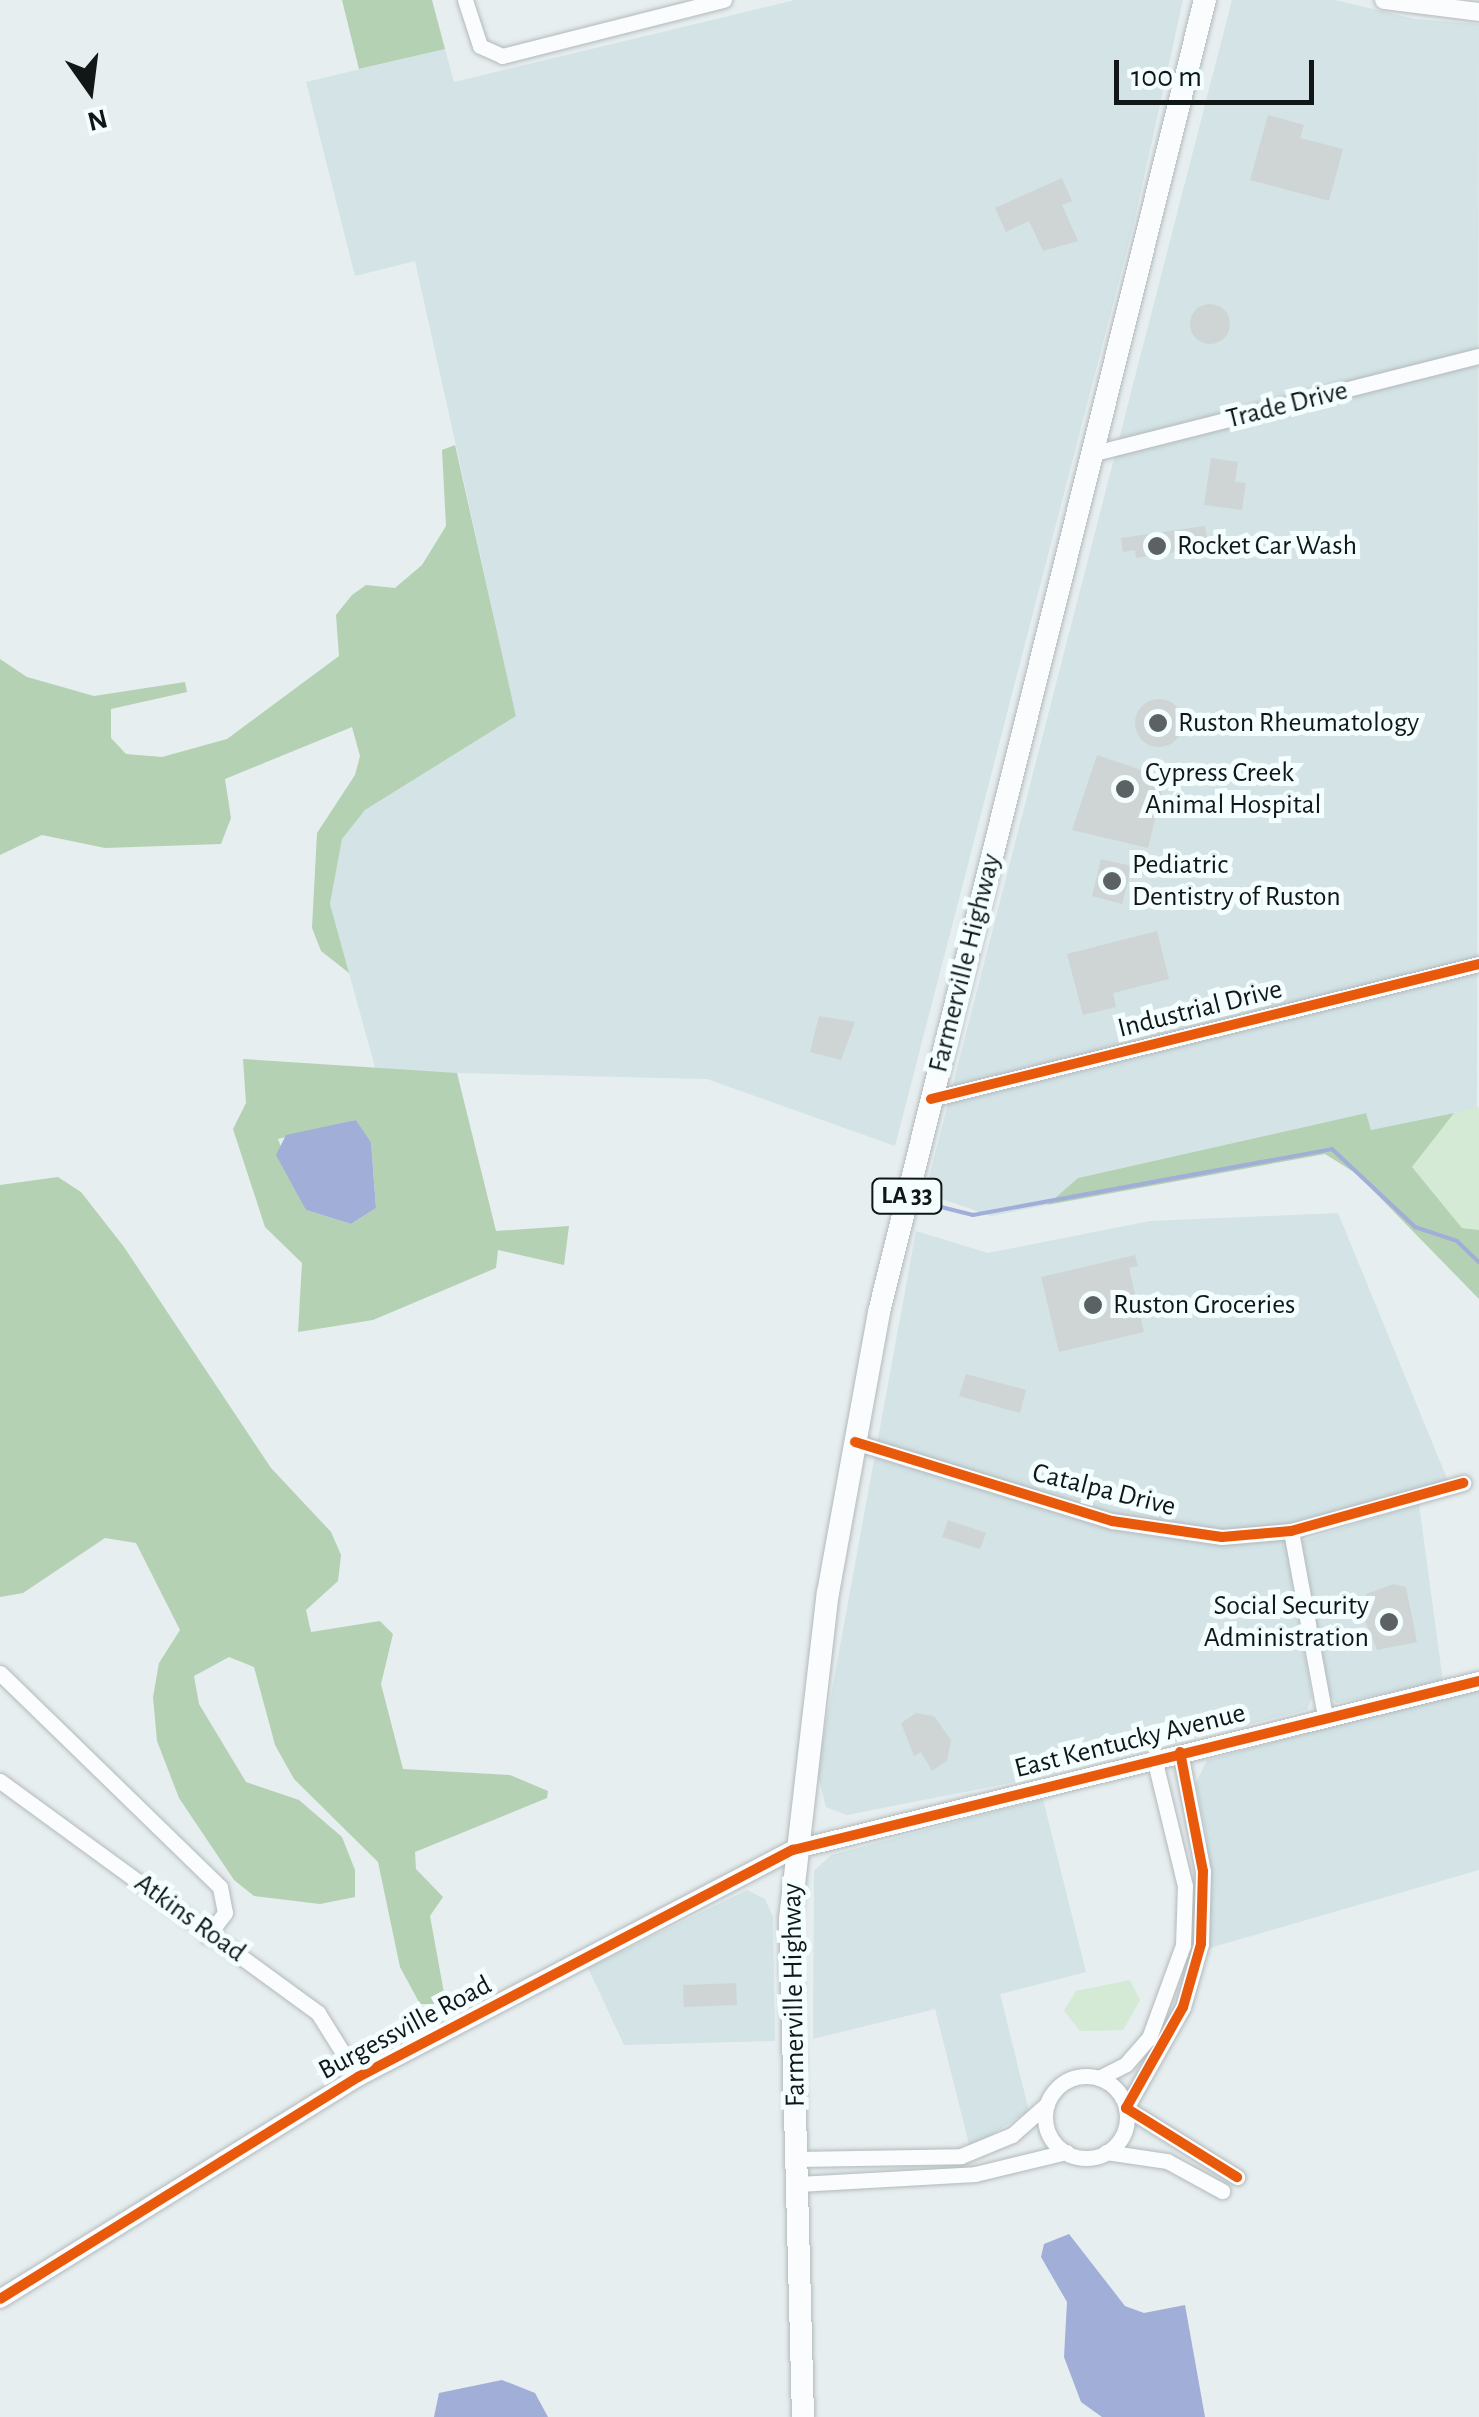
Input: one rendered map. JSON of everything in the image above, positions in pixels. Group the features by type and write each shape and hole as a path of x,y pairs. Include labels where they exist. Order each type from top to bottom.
{"main road":[{"name":"Farmerville Highway","path":"803,2417 793,1850 855,1442 931,1099 1205,0"}],"street":[{"path":"465,0 475,38 492,56 724,0"},
{"path":"1384,0 1479,12"},
{"name":"Trade Drive","path":"1095,453 1479,356"},
{"name":"Industrial Drive","path":"931,1099 1479,964"},
{"name":"Catalpa Drive","path":"855,1442 1161,1532 1291,1531 1463,1483"},
{"path":"1291,1531 1325,1717"},
{"path":"0,1673 220,1887 225,1912 207,1936"},
{"name":"East Kentucky Avenue","path":"793,1850 1479,1681"},
{"path":"1106,2152 1122,2136 1126,2108 1173,2029 1200,1950 1202,1871 1180,1752"},
{"path":"797,2159 971,2153 1012,2135 1074,2078 1099,2078 1126,2064 1149,2038 1182,1946 1185,1886 1154,1758"},
{"name":"Atkins Road","path":"0,1782 318,2013 358,2077"},
{"name":"Burgessville Road","path":"0,2299 358,2077 793,1850"},
{"path":"1182,1946 1200,1950"},
{"path":"1099,2078 1126,2108 1237,2177"},
{"path":"1047,2104 1048,2132 1066,2152"},
{"path":"798,2184 976,2174 1066,2152 1106,2152 1167,2160 1222,2191"},
{"path":"971,2153 976,2174"}],"shaded area":[{"path":"795,0 1183,0 1133,227 895,1146 707,1079 376,1071 330,904 342,839 365,810 516,716 415,261 355,276 306,82 445,49 454,82"},
{"path":"1232,0 1335,0 1415,19 1479,24 1477,1108 1371,1130 1365,1113 1078,1178 1047,1205 991,1216 925,1193"},
{"path":"1338,1213 1448,1481 1283,1525 1312,1697 1307,1710 1010,1783 847,1815 826,1807 817,1772 916,1231 988,1253 1150,1221"},
{"path":"1419,1504 1443,1682 1336,1703 1327,1693 1301,1541"},
{"path":"1479,1688 1479,1870 1206,1949 1207,1840 1196,1783 1207,1760"},
{"path":"1043,1799 1086,1972 1000,1994 1029,2111 970,2148 935,2009 813,2039 814,1871 831,1855"},
{"path":"747,1890 765,1899 773,1917 775,2041 624,2045 588,1968"}],"green space":[{"path":"342,0 432,0 445,49 359,69"},
{"path":"455,445 516,716 365,810 342,839 330,904 349,973 321,951 312,928 317,833 355,775 360,756 352,727 225,779 231,818 221,844 105,848 42,835 0,855 0,659 27,677 94,696 185,682 187,692 111,709 111,738 126,754 162,757 227,739 339,656 336,615 352,595 366,585 395,588 422,565 446,526 442,450"},
{"path":"243,1059 457,1073 496,1231 569,1226 564,1265 498,1250 496,1268 373,1320 298,1332 302,1263 265,1227 233,1129 246,1103","holes":["356,1120 371,1142 376,1208 351,1224 306,1210 278,1139"]},
{"path":"1479,1107 1479,1230 1462,1228 1411,1166 1454,1113"},
{"path":"1366,1113 1371,1130 1454,1113 1412,1167 1462,1228 1479,1230 1479,1299 1357,1174 1325,1154 1047,1205 1078,1178"},
{"path":"58,1177 81,1192 124,1247 271,1468 331,1532 341,1555 338,1581 306,1610 311,1632 380,1621 393,1634 381,1684 403,1769 510,1775 548,1791 547,1798 415,1852 416,1869 443,1897 430,1916 444,1993 435,2004 420,2004 400,1967 378,1862 294,1779 275,1745 254,1667 229,1657 194,1676 199,1704 246,1782 299,1800 342,1837 355,1870 355,1897 320,1904 254,1896 234,1880 179,1798 157,1741 153,1697 159,1663 180,1630 136,1543 105,1538 23,1593 0,1597 0,1185"},
{"path":"1130,1980 1140,2000 1123,2030 1080,2031 1064,2011 1076,1991"}],"water":[{"path":"356,1120 371,1142 376,1208 351,1224 306,1210 276,1155 286,1135"},
{"path":"1069,2234 1125,2306 1144,2313 1185,2305 1205,2417 1102,2417 1081,2402 1064,2357 1067,2302 1041,2257 1044,2244"},
{"path":"502,2380 535,2393 548,2417 434,2417 439,2393"}],"building":[{"path":"1268,115 1304,125 1300,138 1343,149 1329,201 1250,180"},
{"path":"1062,178 1072,201 1062,205 1078,241 1043,251 1029,221 1006,232 995,208"},
{"path":"1210,304 1224,310 1230,324 1224,338 1210,344 1196,338 1190,324 1196,310"},
{"path":"1211,458 1238,462 1235,482 1246,483 1242,510 1204,505"},
{"name":"Rocket Car Wash","path":"1205,526 1207,539 1190,541 1192,550 1136,558 1135,550 1123,552 1121,538"},
{"name":"Ruston Rheumatology","path":"1159,699 1176,706 1183,723 1176,740 1159,747 1142,740 1135,723 1142,706"},
{"path":"1097,755 1165,778 1148,848 1072,830"},
{"name":"Pediatric Dentistry of Ruston","path":"1101,859 1132,866 1122,904 1092,896"},
{"path":"1157,931 1169,979 1113,993 1116,1007 1083,1015 1067,954"},
{"path":"819,1016 855,1022 841,1060 810,1052"},
{"name":"Ruston Groceries","path":"1135,1255 1138,1266 1129,1268 1144,1332 1059,1352 1041,1277"},
{"path":"966,1374 1026,1390 1020,1413 959,1396"},
{"path":"948,1520 986,1533 980,1549 942,1537"},
{"name":"Social Security Administration","path":"1394,1584 1406,1587 1417,1642 1377,1650 1362,1613 1369,1612 1366,1594"},
{"path":"916,1713 934,1716 951,1740 947,1761 932,1771 921,1752 914,1756 901,1723"},
{"path":"736,1983 737,2005 684,2007 683,1985"}],"waterway":[{"path":"941,1207 973,1215 1332,1149 1415,1227 1457,1241 1479,1262"}],"cycle path":[{"path":"931,1099 1479,964"},
{"path":"855,1442 1112,1521 1222,1537 1291,1531 1463,1483"},
{"path":"0,2299 358,2077 793,1850 1479,1681"},
{"path":"1180,1752 1203,1871 1201,1944 1183,2007 1126,2108 1237,2177"}],"place":[{"name":"Rocket Car Wash","path":"1157,546"},
{"name":"Ruston Rheumatology","path":"1158,723"},
{"name":"Cypress Creek Animal Hospital","path":"1125,789"},
{"name":"Pediatric Dentistry of Ruston","path":"1112,881"},
{"name":"Ruston Groceries","path":"1093,1305"},
{"name":"Social Security Administration","path":"1389,1622"}]}
